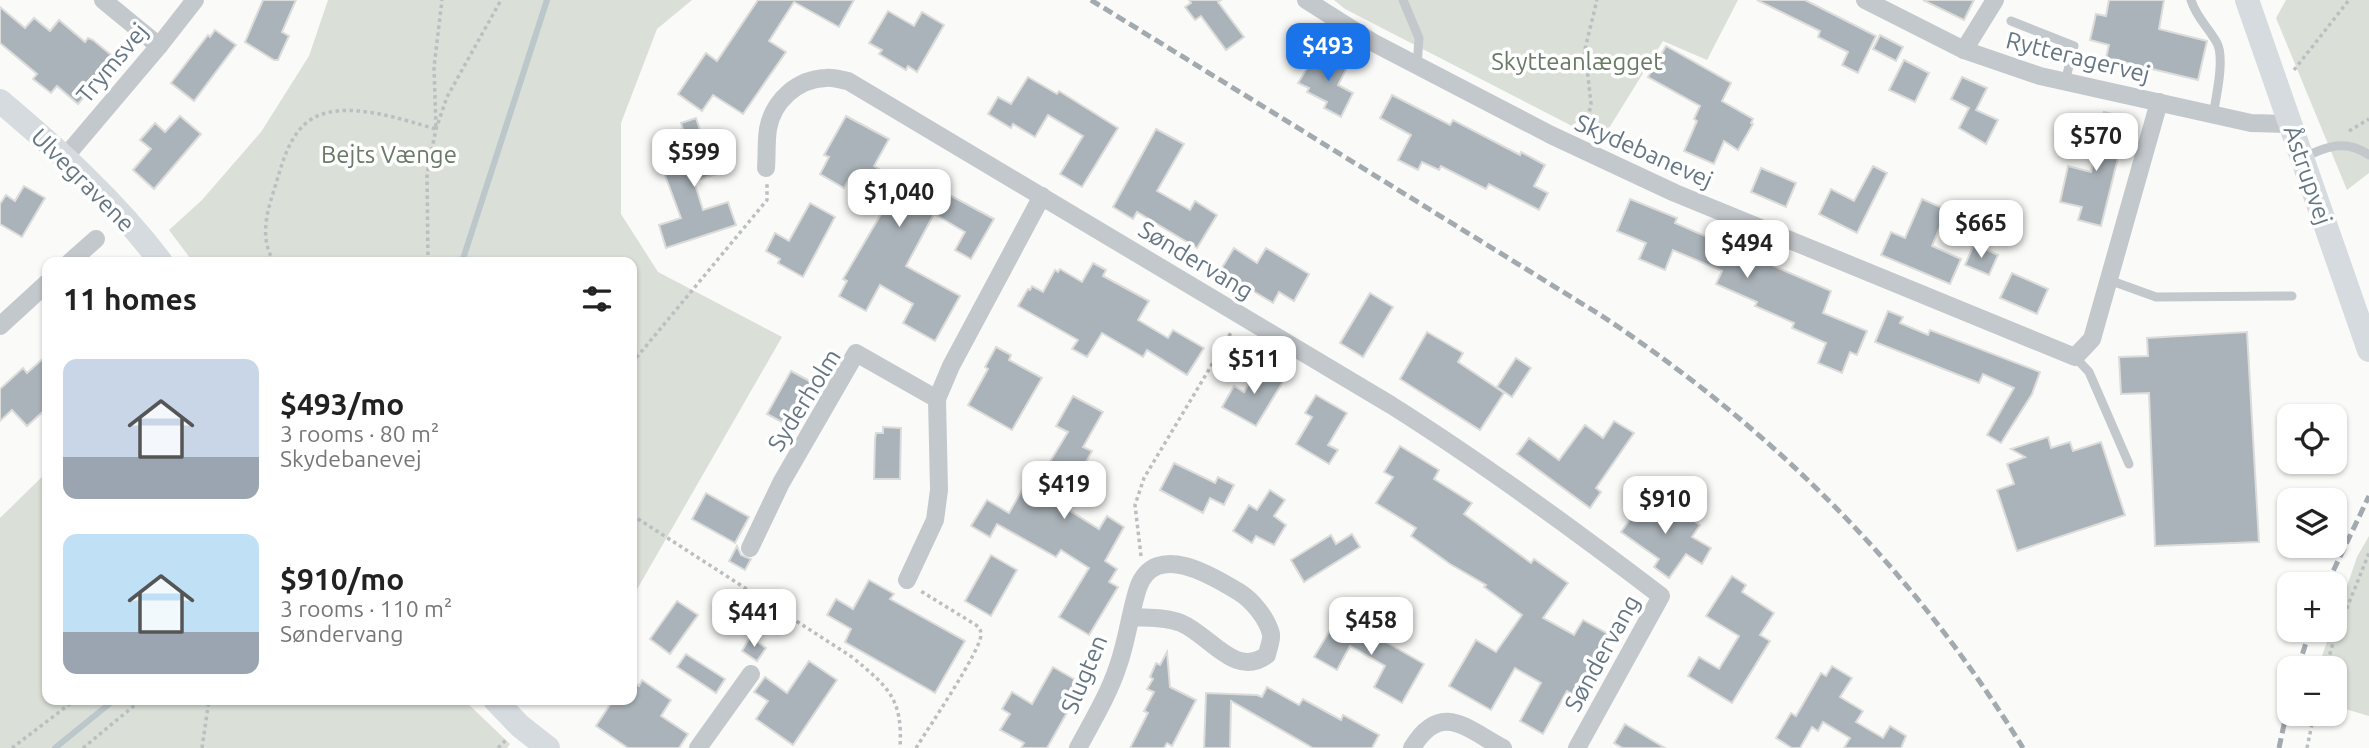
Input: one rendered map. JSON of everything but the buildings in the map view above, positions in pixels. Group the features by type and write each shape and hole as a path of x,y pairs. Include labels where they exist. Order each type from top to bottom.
{"street":[{"path":"103,0 159,46"},
{"name":"Trymsvej","path":"65,157 195,0"},
{"name":"Skydebanevej","path":"1306,0 1374,43 1417,66 1581,149 1688,199 2075,357"},
{"name":"Rytteragervej","path":"1865,0 1964,50 2001,64 2065,82 2251,123 2290,124"},
{"path":"1964,50 1995,0"},
{"name":"Åstrupvej","path":"2247,0 2369,350"},
{"name":"Søndervang","path":"766,168 768,128 775,108 788,92 806,81 827,78 848,81 1242,316 1469,455 1545,507 1661,596 1577,748"},
{"name":"Ulvegravene","path":"0,102 65,157 157,257"},
{"path":"2075,357 2092,339 2158,102"},
{"path":"907,580 935,520 940,490 937,399 951,366 1042,196"},
{"path":"76,257 96,239"},
{"path":"0,326 42,288"},
{"name":"Syderholm","path":"750,548 781,483 856,354 937,399"},
{"name":"Slugten","path":"1078,748 1118,667 1139,588 1144,575 1162,565 1188,565 1209,573 1247,597 1265,620 1271,636 1267,655 1257,662 1247,663 1234,660 1185,625 1169,619 1132,617"},
{"path":"698,748 751,674"},
{"path":"500,705 520,726 548,748"},
{"path":"1412,748 1419,735 1438,722 1458,722 1503,748"}],"lane":[{"path":"1404,0 1419,38 1417,66"},
{"path":"2191,0 2195,13 2218,46 2218,81 2213,115"},
{"path":"2011,22 2074,46 2065,82"},
{"path":"2302,158 2323,148 2352,145 2369,155"},
{"path":"2109,280 2156,297 2292,296"},
{"path":"2075,357 2090,372 2129,464"}],"path":[{"path":"436,129 433,67 442,0"},
{"path":"428,257 427,174 436,129 447,97 501,0"},
{"path":"1581,149 1591,104 1585,49 1597,0"},
{"path":"2278,90 2349,0"},
{"path":"272,257 265,242 267,211 286,153 304,124 327,113 351,110 379,114 436,129"},
{"path":"2344,134 2369,119"},
{"path":"637,357 767,200 766,168"},
{"path":"1144,575 1135,505 1144,478 1242,316"},
{"path":"637,518 852,657 881,682 895,700 900,719 900,748"},
{"path":"2330,656 2369,552"},
{"path":"907,580 931,599 976,625 981,632 971,657 916,748"},
{"path":"12,748 68,705"},
{"path":"83,748 135,705"},
{"path":"202,748 208,705"},
{"path":"2307,748 2312,726"}],"green space":[{"name":"Bejts Vænge","path":"328,0 692,0 657,29 621,123 621,214 658,272 782,337 637,589 637,257 189,257 169,230 202,200 261,132 309,56"},
{"name":"Skytteanlægget","path":"1334,0 1738,0 1707,60 1663,41 1601,141 1345,9"},
{"path":"2286,0 2369,0 2369,173 2347,190 2276,18"},
{"path":"42,477 42,705 469,705 510,744 507,748 0,748 0,518"},
{"path":"2369,536 2369,716 2347,710 2347,656 2322,656 2327,642 2347,642 2347,586 2357,557"}],"waterway":[{"path":"464,257 547,0"},
{"path":"55,748 108,705"}],"railway":[{"path":"1091,0 1602,316 1725,407 1837,508 1888,563 1981,683 2023,748"},
{"path":"2333,572 2369,496"},
{"path":"2302,656 2306,642"},
{"path":"2279,748 2284,726"}]}
